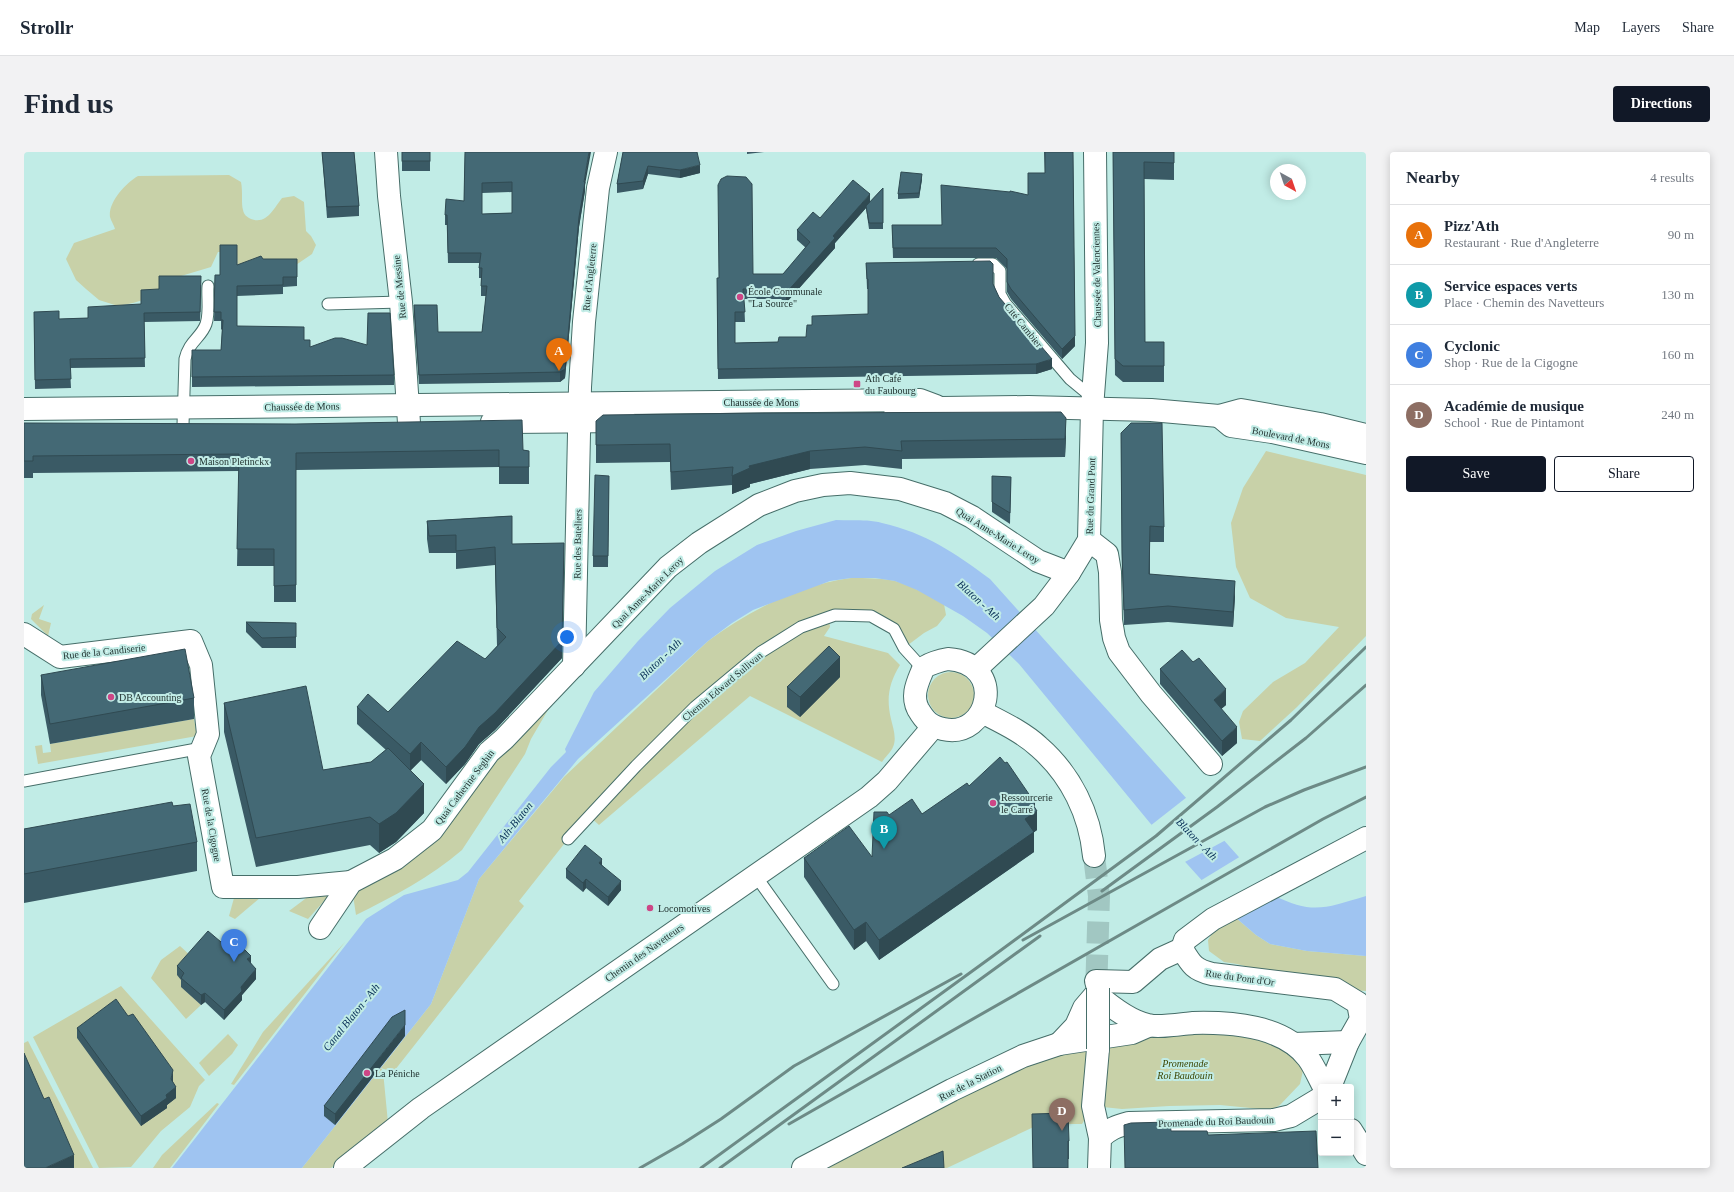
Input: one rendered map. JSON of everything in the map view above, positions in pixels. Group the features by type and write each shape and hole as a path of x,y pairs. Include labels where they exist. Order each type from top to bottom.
{"street":[{"name":"Rue de Messine","path":"386,152 389,196 401,302 409,414"},
{"name":"Rue d'Angleterre","path":"580,412 580,387 584,329 596,204 606,152"},
{"name":"Chaussée de Valenciennes","path":"1093,404 1096,343 1095,152"},
{"name":"Chaussée de Mons","path":"24,427 183,417 580,412 920,400 941,408 1093,404"},
{"name":"Boulevard de Mons","path":"1093,404 1219,416 1242,410 1320,424 1366,435"},
{"name":"Rue du Grand Pont","path":"976,669 997,652 1044,606 1069,573 1089,540 1093,404"},
{"name":"Chaussée de Mons","path":"24,409 183,417"},
{"name":"Rue des Bateliers","path":"578,662 580,412"},
{"name":"Boulevard de Mons","path":"1219,416 1231,426 1272,432 1366,453"},
{"name":"Quai Anne-Marie Leroy","path":"578,662 668,567 699,543 759,505 795,491 823,485 850,483 900,488 945,503 972,517 1038,561 1069,573"},
{"path":"1089,540 1107,554 1110,572 1111,620 1114,638 1119,652 1151,694 1211,764"},
{"name":"Rue de la Candiserie","path":"24,634 60,657 191,641"},
{"name":"Rue de la Cigogne","path":"191,641 201,665 208,726 208,734 199,756 223,887 298,887 351,882"},
{"path":"948,658 958,659 968,663 976,669 986,688 986,700 982,712 964,728 946,730 933,727 922,716 917,706 915,695 916,684 923,669 938,661 948,658"},
{"name":"Quai Catherine Seghin","path":"351,882 395,859 432,830 489,752 504,739 578,662"},
{"path":"982,712 1008,726 1039,746 1059,767 1078,794 1090,830 1094,856"},
{"name":"Chemin des Navetteurs","path":"345,1168 421,1108 878,790 933,727"},
{"path":"1100,1168 1100,1138 1093,1106 1098,1049 1096,981 1133,982 1160,958 1182,949 1185,940 1213,919 1366,838"},
{"path":"320,928 351,882"},
{"name":"Rue du Pont d'Or","path":"1182,949 1191,963 1199,971 1212,974 1335,989 1358,1003 1361,1019 1348,1042 1331,1084"},
{"path":"1097,991 1115,1009 1148,1026 1208,1023 1236,1025 1257,1029 1285,1038 1294,1044 1308,1058 1322,1084"},
{"path":"1058,1044 1076,1026 1084,1008 1097,991"},
{"name":"Rue de la Station","path":"803,1168 1022,1056 1058,1044 1132,1033 1148,1026"},
{"path":"1294,1044 1348,1042"},
{"name":"Promenade du Roi Baudouin","path":"1100,1138 1108,1130 1118,1125 1129,1123 1274,1120 1291,1116 1318,1100"},
{"path":"1354,1135 1366,1154"}],"lane":[{"name":"Cité Cambier","path":"970,264 993,264 1000,271 1000,294 1005,303 1093,404"},
{"path":"183,417 186,351 207,323 208,286"},
{"path":"328,304 401,302"},
{"name":"Chemin Edward Sullivan","path":"570,834 695,707 761,652 802,627 835,615 871,616 894,630 904,648 923,669"},
{"path":"24,781 202,748"},
{"path":"755,875 833,984"}],"green space":[{"path":"229,175 241,182 243,212 251,219 261,220 266,218 282,198 294,196 304,202 306,231 316,245 312,254 290,269 238,286 237,252 218,252 211,267 181,276 159,295 118,306 99,300 76,280 66,259 74,243 115,229 110,217 112,205 123,188 133,179 138,176"},
{"path":"1266,451 1366,475 1366,636 1297,707 1260,741 1242,739 1239,722 1243,711 1273,682 1305,663 1339,627 1286,618 1250,598 1236,567 1231,523 1243,488"},
{"path":"851,578 884,579 908,585 944,604 946,615 937,626 924,633 904,648 894,629 871,616 829,617 830,627 824,636 888,653 900,665 893,678 889,697 895,740 891,751 882,762 750,696 599,825 589,816 568,839 519,901 524,906 391,1075 387,1070 381,1068 383,1071 388,1123 331,1168 302,1168 431,1004 479,879 564,777 708,641 741,619 776,600 813,586"},
{"path":"44,605 39,619 51,623 48,636 31,619 32,614"},
{"path":"951,672 964,676 970,682 974,695 970,708 964,714 951,718 938,714 932,708 928,695 932,682 938,676"},
{"path":"562,686 531,739 525,754 462,850 424,878 356,915 351,882 395,859"},
{"path":"194,719 197,736 38,764 35,746 42,745 43,753 51,752 50,744"},
{"path":"332,892 308,919 289,911 313,893"},
{"path":"261,897 235,919 229,916 234,898"},
{"path":"1235,917 1256,935 1270,944 1307,951 1366,956 1366,991 1335,989 1224,962 1209,951 1208,940 1217,926"},
{"path":"345,942 234,1085 231,1084 263,1032"},
{"path":"180,946 193,958 182,987 201,1005 186,1019 151,978 161,960"},
{"path":"121,986 205,1080 199,1086 190,1107 161,1131 131,1167 99,1168 33,1037"},
{"name":"Promenade Roi Baudouin","path":"1219,1033 1244,1036 1292,1051 1304,1066 1300,1084 1280,1105 1271,1110 1220,1105 1122,1109 1093,1106 1082,1124 1040,1124 947,1168 826,1168 954,1101 1021,1068 1050,1057 1149,1035"},
{"path":"228,1034 238,1045 232,1054 209,1076 199,1063"},
{"path":"28,1041 93,1168 67,1168 24,1081 24,1043"},
{"path":"217,1103 219,1104 170,1168 153,1168 162,1155"}],"water":[{"path":"836,520 877,522 913,532 952,552 990,579 1273,895 1299,905 1319,908 1340,904 1366,896 1366,956 1307,951 1270,944 1256,935 1235,917 1150,823 1019,664 987,633 963,616 917,590 895,581 875,578 851,578 830,581 753,610 732,623 708,641 578,759 479,879 431,1004 302,1168 172,1168 366,919 404,895 458,880 468,872 551,767 566,752 565,749 594,692 638,641 670,608 715,571 757,545 796,531"}],"pier":[{"path":"1187,797 1226,840 1183,863 1150,826"},
{"path":"1241,856 1261,880 1221,905 1200,881"}],"building":[{"path":"322,152 354,152 359,206 327,207"},
{"path":"402,152 430,152 430,161 402,161"},
{"path":"465,152 589,152 579,217 565,369 560,372 419,375 414,305 437,305 438,332 482,332 487,286 481,286 482,268 479,268 481,253 448,253 447,215 445,215 446,199 464,201","holes":["512,182 512,213 482,214 482,183"]},
{"path":"623,152 697,152 700,165 680,170 648,166 643,181 617,184"},
{"path":"1045,152 1073,152 1075,336 1062,349 1011,289 1007,282 1007,259 996,248 893,248 892,225 942,225 941,185 1010,191 1028,195 1028,173 1045,173"},
{"path":"1113,152 1174,152 1174,163 1144,162 1145,342 1164,342 1164,366 1123,366 1115,359"},
{"path":"901,172 922,174 919,193 898,194"},
{"path":"727,176 746,177 752,184 753,274 783,274 810,242 797,230 813,212 820,218 853,180 870,194 833,236 835,238 786,293 781,289 743,289 745,312 735,312 735,343 778,342 779,337 806,337 807,325 812,325 812,316 868,314 868,279 866,263 990,261 993,264 993,284 999,297 1052,359 1036,364 718,369 718,185 721,179"},
{"path":"883,188 883,223 869,223 866,206"},
{"path":"220,245 237,245 237,265 261,256 263,259 297,259 297,277 283,277 283,285 237,286 237,326 304,327 304,340 310,340 310,347 335,338 342,338 367,345 368,313 390,313 394,375 192,377 192,350 221,350 223,320 221,320 221,312 214,312 215,275 220,275"},
{"path":"159,276 201,276 200,312 144,313 145,358 70,359 71,379 35,380 34,312 59,311 59,319 88,318 88,307 141,304 141,290 159,289"},
{"path":"1061,412 1066,418 1065,439 901,441 902,451 865,447 810,451 749,466 750,468 732,476 733,467 671,472 670,444 596,445 596,421 603,415"},
{"path":"522,420 523,450 529,451 529,467 499,467 499,450 296,453 296,585 274,586 274,549 237,549 239,454 33,456 33,461 24,461 24,423 295,424"},
{"path":"1131,423 1162,423 1164,527 1150,526 1149,574 1235,581 1233,612 1168,606 1124,610 1121,433"},
{"path":"595,475 609,476 608,556 593,556"},
{"path":"992,476 1011,477 1010,513 992,502"},
{"path":"512,516 512,544 564,543 562,641 495,713 479,727 465,747 446,767 421,742 410,754 357,707 368,694 388,712 457,641 485,659 506,637 497,628 495,547 456,551 456,535 429,536 427,521"},
{"path":"246,622 296,623 296,637 262,638"},
{"path":"829,646 840,657 800,697 787,687"},
{"path":"185,649 194,698 50,724 41,675"},
{"path":"1182,650 1193,662 1199,658 1226,689 1214,700 1237,727 1222,741 1160,669"},
{"path":"306,686 323,770 371,762 388,748 424,784 396,813 379,824 370,817 256,838 224,703"},
{"path":"1000,757 1005,763 1007,762 1035,803 1033,805 1037,811 1025,819 1034,832 879,940 866,922 854,930 804,858 849,826 872,857 874,812 887,812 889,815 912,799 922,814 967,783 969,786"},
{"path":"172,802 173,806 190,804 197,842 24,874 24,829"},
{"path":"585,845 602,859 599,863 621,881 608,897 586,879 583,883 566,869"},
{"path":"208,931 221,942 229,934 251,956 247,959 256,969 241,987 242,991 224,1010 205,993 201,995 181,978 184,973 177,966"},
{"path":"116,999 128,1016 133,1014 173,1070 171,1079 176,1087 166,1095 167,1098 141,1116 77,1028"},
{"path":"405,1010 405,1025 335,1114 324,1106 392,1017"},
{"path":"24,1053 44,1099 49,1097 74,1155 45,1168 24,1168"},
{"path":"1068,1113 1068,1168 1033,1168 1032,1114"},
{"path":"1170,1122 1171,1131 1207,1131 1208,1135 1316,1131 1318,1168 1125,1168 1124,1125 1131,1123"},
{"path":"943,1151 944,1168 902,1168"}],"tunnel":[{"path":"1094,856 1099,896 1096,994"}],"railway":[{"path":"701,1168 1156,836 1291,720 1366,647"},
{"path":"1102,891 1217,807 1306,738 1366,685"},
{"path":"1023,940 1265,807 1304,790 1366,767"},
{"path":"789,1124 1323,819 1366,797"},
{"path":"720,1168 1040,936"},
{"path":"640,1168 682,1144 721,1119 794,1066 961,974"}],"place":[{"name":"École Communale \"La Source\"","path":"740,297"},
{"name":"Pizz'Ath","path":"559,371"},
{"name":"Ath Café du Faubourg","path":"857,384"},
{"name":"Maison Pletinckx","path":"191,461"},
{"name":"DB Accounting","path":"111,697"},
{"name":"Ressourcerie le Carré","path":"993,803"},
{"name":"Service espaces verts","path":"884,849"},
{"name":"Locomotives","path":"650,908"},
{"name":"Cyclonic","path":"234,962"},
{"name":"La Péniche","path":"367,1073"},
{"name":"Académie de musique","path":"1062,1131"}],"water label":[{"name":"Blaton - Ath","path":"979,600"},
{"name":"Blaton - Ath","path":"660,659"},
{"name":"Ath-Blaton","path":"515,822"},
{"name":"Blaton - Ath","path":"1197,839"},
{"name":"Canal Blaton - Ath","path":"351,1017"}]}
